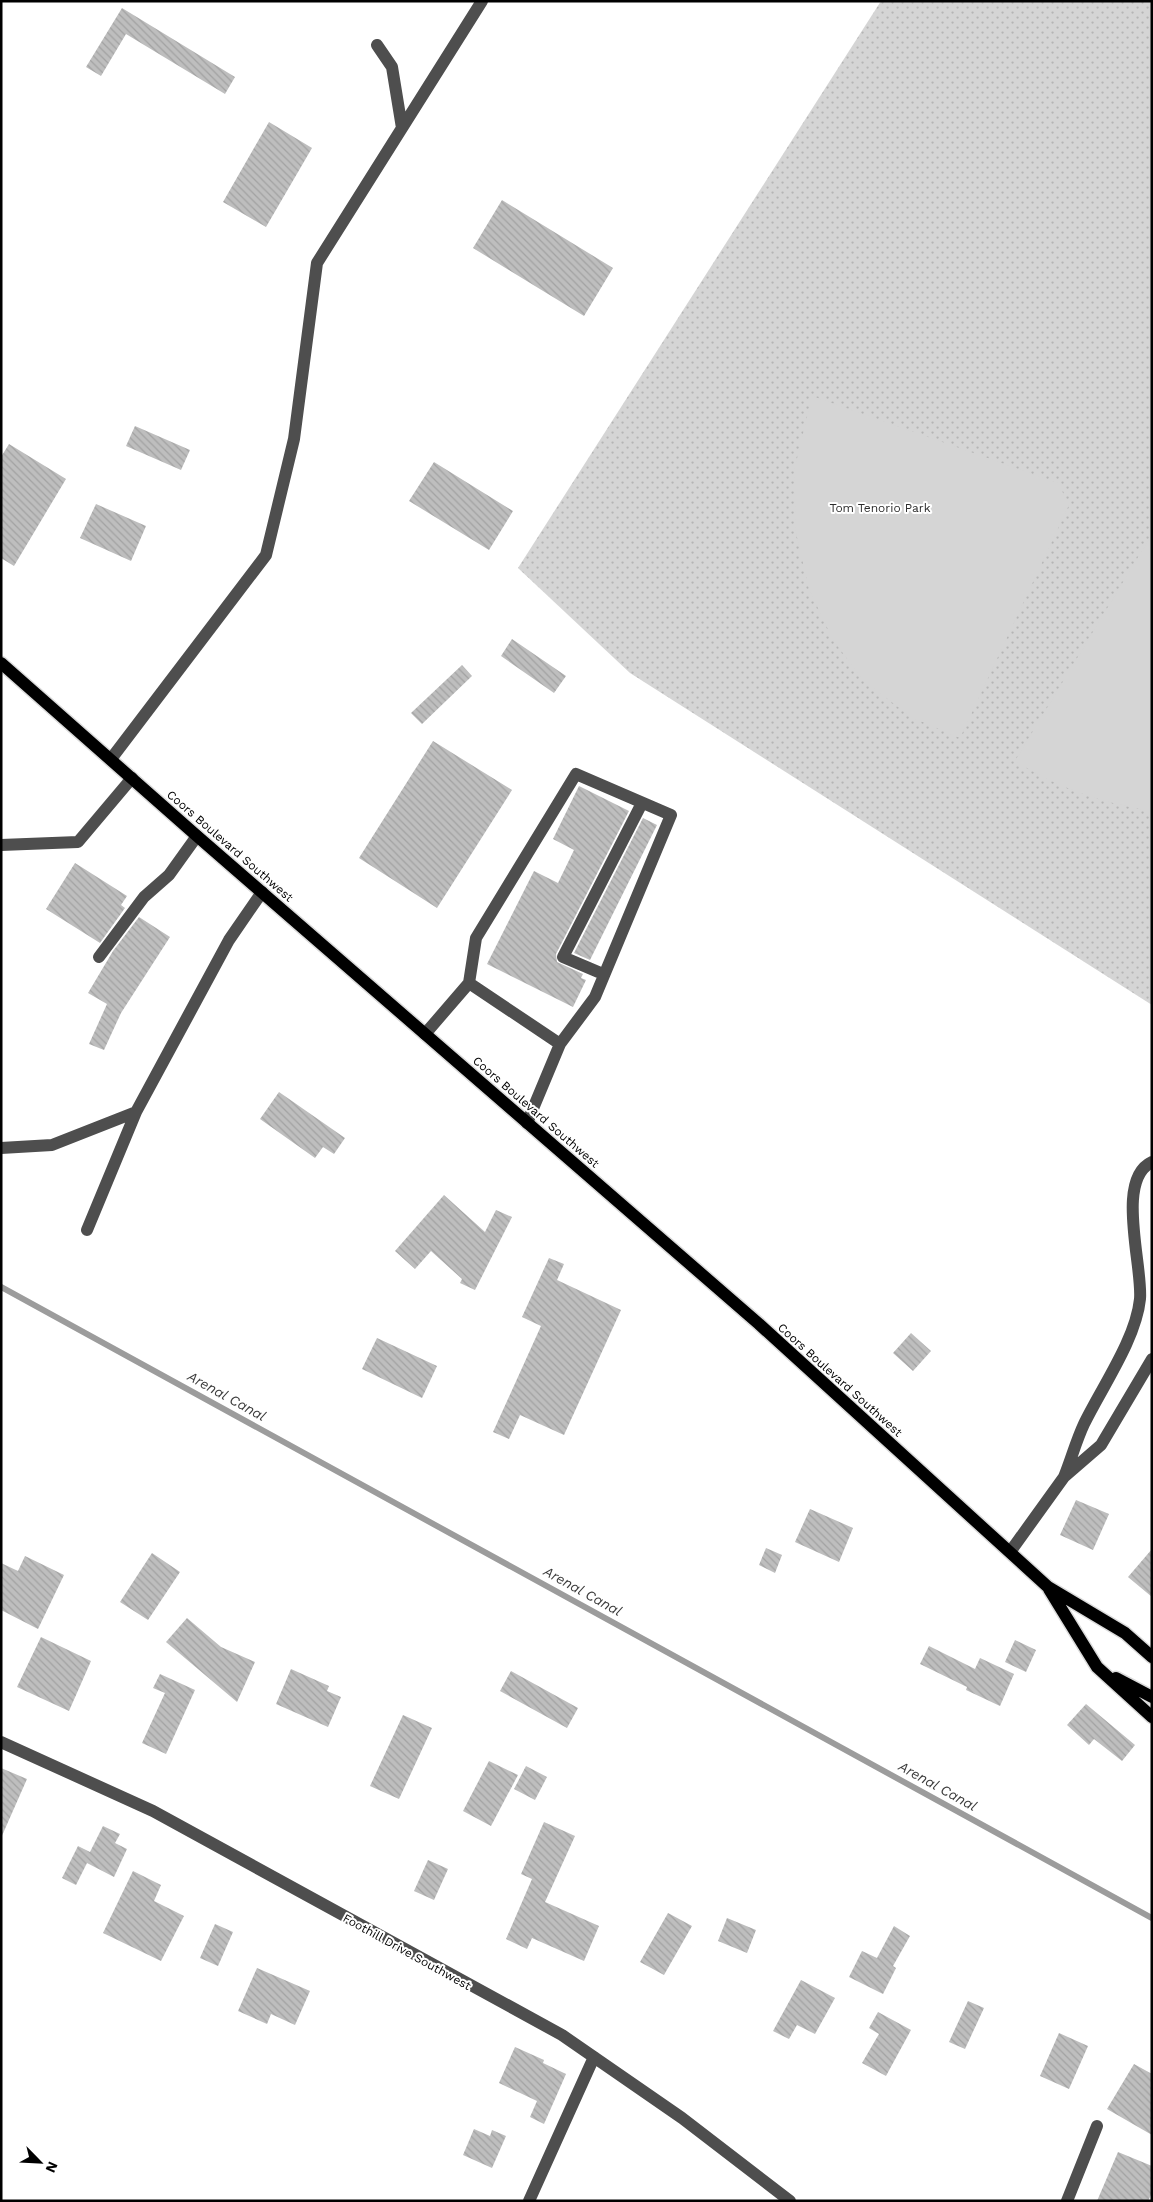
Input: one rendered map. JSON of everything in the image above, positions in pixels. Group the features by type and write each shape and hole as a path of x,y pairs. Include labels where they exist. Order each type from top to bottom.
{"main road":[{"name":"Coors Boulevard Southwest","path":"3,667 759,1324 1048,1587 1125,1633 1152,1657"},
{"name":"Coors Boulevard Southwest","path":"1048,1587 1096,1667 1152,1717"},
{"path":"1096,1667 1152,1697"}],"street":[{"path":"111,759 266,555 294,439 317,263 482,1"},
{"path":"377,45 392,67 402,128"},
{"path":"425,1034 469,983 476,938 576,774 670,815 595,997 560,1044 527,1123"},
{"path":"1,845 78,842 132,778"},
{"path":"603,974 563,957 642,803"},
{"path":"99,957 134,909 144,897 169,875 197,836"},
{"path":"86,1230 136,1112 229,940 262,892"},
{"path":"469,983 560,1044"},
{"path":"1,1148 52,1145 136,1112"},
{"path":"1064,1477 1084,1425 1133,1330 1146,1276 1132,1215 1133,1187 1146,1164 1152,1162"},
{"path":"1010,1552 1064,1477 1101,1445 1152,1359"},
{"name":"Foothill Drive Southwest","path":"1,1742 152,1811 562,2035 682,2118 790,2201"},
{"path":"529,2201 594,2057"},
{"path":"1067,2201 1096,2126"}],"green space":[{"name":"Tom Tenorio Park","path":"881,1 1152,1 1152,1005 630,673 518,568"},
{"path":"812,396 1058,483 1069,505 960,738 911,717 863,680 833,640 809,589 796,533 794,471"},
{"path":"1149,539 1152,539 1152,811 1116,804 1064,787 1015,761"}],"building":[{"path":"122,8 235,77 225,94 126,34 101,76 86,67"},
{"path":"269,122 312,148 266,227 223,202"},
{"path":"502,200 613,268 584,316 473,248"},
{"path":"135,426 190,450 181,470 126,446"},
{"path":"9,444 66,479 14,566 1,558 1,457"},
{"path":"434,462 513,511 489,550 409,501"},
{"path":"96,504 146,526 131,561 80,538"},
{"path":"512,639 566,676 554,693 501,656"},
{"path":"462,665 472,676 422,724 411,713"},
{"path":"433,741 512,790 437,908 359,858"},
{"path":"579,786 629,811 556,954 557,962 583,974 581,978 586,980 573,1007 487,964 534,871 558,883 574,850 553,839"},
{"path":"643,818 657,825 590,960 574,953"},
{"path":"75,863 127,896 121,905 125,908 100,943 46,909"},
{"path":"139,917 170,937 121,1013 104,1050 89,1044 107,1004 88,993 113,951"},
{"path":"279,1092 345,1138 334,1154 323,1147 315,1158 260,1119"},
{"path":"444,1195 485,1232 496,1210 512,1217 475,1290 460,1283 462,1279 431,1251 415,1269 395,1251"},
{"path":"549,1258 564,1264 557,1280 621,1310 564,1435 520,1415 509,1439 493,1432 541,1326 522,1317"},
{"path":"911,1333 931,1351 913,1371 893,1353"},
{"path":"377,1338 437,1366 422,1398 362,1369"},
{"path":"1076,1500 1109,1514 1093,1550 1060,1535"},
{"path":"810,1509 853,1528 839,1562 795,1542"},
{"path":"766,1548 782,1555 775,1573 759,1565"},
{"path":"1152,1549 1152,1597 1128,1577"},
{"path":"152,1553 180,1572 148,1620 120,1602"},
{"path":"25,1556 64,1575 38,1629 1,1610 1,1563 18,1571"},
{"path":"187,1618 221,1647 255,1662 237,1702 166,1642"},
{"path":"41,1637 91,1661 69,1711 17,1687"},
{"path":"1015,1640 1036,1650 1026,1672 1005,1662"},
{"path":"929,1646 975,1669 980,1658 1014,1674 1000,1706 966,1690 967,1687 920,1664"},
{"path":"291,1669 329,1686 327,1691 341,1697 328,1727 276,1704"},
{"path":"511,1671 578,1708 567,1728 500,1691"},
{"path":"160,1674 195,1690 166,1754 142,1743 165,1693 153,1688"},
{"path":"1086,1704 1135,1745 1122,1761 1094,1739 1089,1745 1067,1725"},
{"path":"403,1715 432,1728 399,1799 370,1786"},
{"path":"489,1761 518,1775 491,1826 463,1811"},
{"path":"526,1766 547,1777 535,1800 514,1789"},
{"path":"1,1768 27,1779 1,1838"},
{"path":"544,1822 575,1836 545,1902 599,1926 584,1961 532,1938 527,1949 506,1939 532,1879 521,1874"},
{"path":"103,1826 120,1834 115,1843 127,1849 114,1877 87,1863 76,1885 62,1878 78,1846 90,1852"},
{"path":"428,1860 448,1869 434,1900 414,1891"},
{"path":"133,1871 161,1885 154,1901 184,1916 161,1961 103,1933"},
{"path":"668,1913 692,1926 664,1975 640,1962"},
{"path":"727,1918 756,1930 747,1953 718,1941"},
{"path":"215,1924 233,1932 218,1966 200,1958"},
{"path":"894,1926 910,1936 893,1966 896,1968 883,1994 849,1977 862,1951 877,1958"},
{"path":"257,1968 310,1991 295,2025 271,2014 267,2024 238,2011"},
{"path":"801,1980 835,1998 815,2034 797,2025 789,2039 773,2031"},
{"path":"968,2001 984,2008 965,2049 949,2042"},
{"path":"878,2012 911,2030 886,2076 862,2063 879,2034 869,2028"},
{"path":"1059,2033 1088,2046 1069,2089 1040,2076"},
{"path":"515,2047 544,2060 543,2063 566,2074 544,2124 530,2117 537,2101 499,2083"},
{"path":"1134,2064 1152,2074 1152,2135 1107,2109"},
{"path":"474,2129 490,2136 492,2130 506,2136 492,2168 463,2155"},
{"path":"1118,2152 1152,2166 1152,2193 1148,2201 1097,2201"}],"waterway":[{"name":"Arenal Canal","path":"1,1287 1152,1918"}]}
